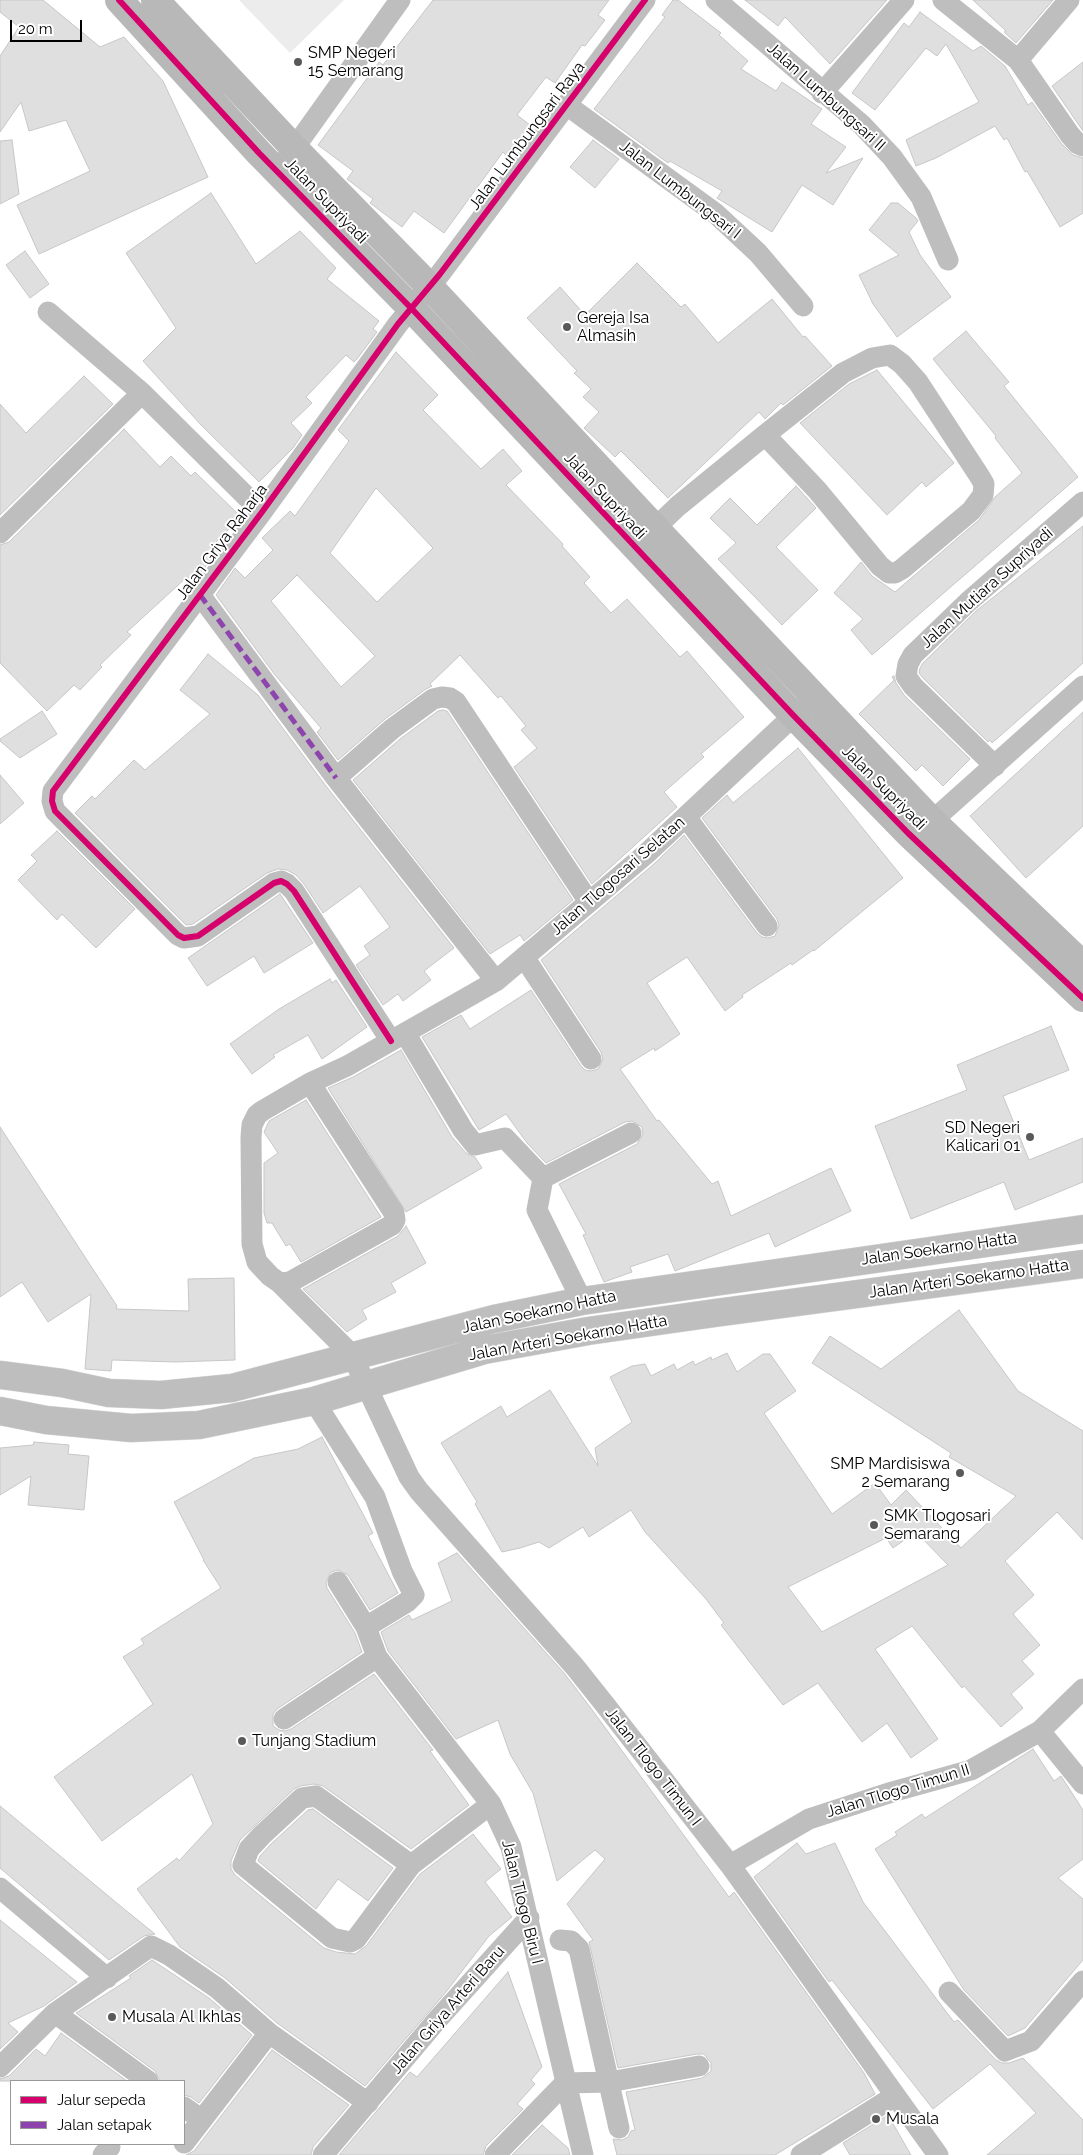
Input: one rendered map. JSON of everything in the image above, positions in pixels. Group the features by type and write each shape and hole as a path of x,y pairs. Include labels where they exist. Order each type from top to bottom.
{"main road":[{"name":"Jalan Soekarno Hatta","path":"0,1375 62,1383 109,1394 161,1395 232,1388 494,1319 582,1301 1083,1229"},
{"name":"Jalan Arteri Soekarno Hatta","path":"0,1411 46,1420 131,1428 199,1425 314,1400 484,1350 588,1331 1083,1264"}],"street":[{"name":"Jalan Supriyadi","path":"119,0 277,171 412,309 794,716 908,833 1083,998"},
{"name":"Jalan Supriyadi","path":"155,0 294,148 430,287 932,821 1083,965"},
{"path":"277,171 400,0"},
{"name":"Jalan Lumbungsari Raya","path":"412,309 568,106 645,0"},
{"name":"Jalan Lumbungsari II","path":"716,0 822,93 862,125 892,157 921,197 948,260"},
{"path":"822,93 904,0"},
{"path":"943,0 1018,60 1070,135 1083,146"},
{"path":"1018,60 1069,0"},
{"name":"Jalan Lumbungsari I","path":"568,106 715,213 758,253 803,306"},
{"name":"Jalan Griya Raharja","path":"398,1037 287,884 281,881 274,883 198,936 184,938 178,935 55,811 52,801 53,791 262,512 398,324 412,309"},
{"path":"48,312 142,393 262,512"},
{"path":"655,528 678,506 765,435 843,372 872,358 890,355 902,364 918,382 980,476 984,484 983,495 971,511 902,569 895,573 889,573 880,566 817,490 765,435"},
{"path":"0,533 142,393"},
{"name":"Jalan Mutiara Supriyadi","path":"995,766 913,686 906,676 908,664 913,655 968,602 1083,502"},
{"path":"200,595 336,778 496,981"},
{"path":"932,821 1083,686"},
{"name":"Jalan Tlogosari Selatan","path":"257,1115 310,1084 348,1066 496,981 646,854 814,696"},
{"path":"336,778 392,729 433,699 450,698 456,702 589,902"},
{"path":"686,817 767,926"},
{"path":"524,957 590,1060"},
{"path":"398,1037 475,1146 505,1138 543,1178"},
{"path":"280,1283 290,1282 392,1225 395,1220 394,1213 310,1084"},
{"name":"Jalan Tlogo Timun I","path":"257,1115 252,1125 252,1244 257,1262 352,1355 409,1477 419,1491 575,1667 730,1865 938,2155"},
{"path":"543,1178 631,1133"},
{"path":"543,1178 537,1210 582,1301"},
{"path":"314,1400 375,1497 402,1571 414,1595 407,1602 366,1627"},
{"name":"Jalan Tlogo Biru I","path":"338,1582 366,1627 377,1657 491,1804 511,1847 583,2155"},
{"path":"284,1719 377,1657"},
{"name":"Jalan Tlogo Timun II","path":"730,1865 809,1819 892,1792 971,1770 1040,1731 1083,1689"},
{"path":"1040,1731 1083,1784"},
{"path":"411,1865 316,1796 302,1798 262,1835 249,1849 242,1865 332,1938 350,1942 356,1939 411,1865 491,1804"},
{"path":"0,1888 107,1978"},
{"name":"Jalan Griya Arteri Baru","path":"323,2155 437,2020 528,1918"},
{"path":"560,1940 571,1941 578,1949 619,2128"},
{"path":"0,2067 55,2013 151,1946 169,1955 217,1988 269,2033 368,2102"},
{"path":"949,1992 1005,2052 1031,2040 1083,1981"},
{"path":"55,2013 147,2080"},
{"path":"185,2141 269,2033"},
{"path":"495,2155 565,2083 609,2082 699,2066"},
{"path":"801,2155 895,2096"},
{"path":"185,2108 202,2120"}],"shaded area":[{"path":"239,0 344,0 290,53"}],"building":[{"path":"0,0 43,0 100,47 124,37 163,81 208,177 39,254 17,205 90,171 66,120 29,131 21,102 0,132 0,56 19,27 0,12"},
{"path":"433,0 609,0 598,15 605,20 585,46 582,45 555,83 546,77 517,115 530,125 506,155 503,152 444,233 414,211 402,227 370,203 373,199 347,179 353,171 318,145 379,62 383,65"},
{"path":"673,0 678,0 721,33 719,35 748,61 741,69 776,91 782,82 822,109 811,124 846,147 826,173 863,158 833,205 802,185 772,232 717,198 722,191 670,161 668,163 594,109 665,17 662,15"},
{"path":"745,0 887,0 830,64 785,17 778,26"},
{"path":"973,0 1053,0 1016,43"},
{"path":"920,12 973,51 981,46 1005,66 1028,105 1032,102 1061,143 1073,155 1083,158 1083,213 1060,227 1027,171 1025,172 1007,138 1004,140 995,126 936,158 916,166 906,140 979,102 946,44 937,56 926,48 875,110 852,93 904,23 909,27"},
{"path":"1083,62 1083,131 1052,86"},
{"path":"12,140 19,194 0,204 0,141"},
{"path":"593,140 619,159 595,188 570,167"},
{"path":"211,193 256,264 300,231 336,268 327,279 379,321 373,329 377,332 357,359 354,362 346,355 306,397 312,403 291,423 302,435 293,448 259,482 201,425 143,361 176,328 126,253"},
{"path":"891,203 898,203 918,221 909,232 920,255 951,297 897,337 873,304 859,275 899,255 869,230"},
{"path":"25,251 49,284 30,298 6,265"},
{"path":"637,263 681,307 685,304 718,343 772,299 803,337 805,336 832,366 783,405 781,403 765,419 759,412 668,498 621,451 615,457 584,428 599,412 583,397 591,389 574,373 577,371 527,318 560,287 585,315"},
{"path":"966,331 1009,382 1004,386 1078,477 872,655 851,630 863,619 834,593 861,562 872,576 895,592 979,520 995,497 1022,473 995,438 996,436 933,359"},
{"path":"396,352 438,395 423,410 481,469 503,449 522,471 506,485 563,544 562,546 590,577 584,583 611,613 627,599 680,657 687,651 744,717 701,754 704,757 664,792 677,807 592,884 514,767 537,748 521,730 526,726 501,696 498,698 460,655 430,684 432,686 385,719 338,760 317,732 321,728 275,675 216,595 235,568 245,578 273,550 262,538 290,511 295,516 349,441 338,430","holes":["376,488 433,548 377,602 330,553","297,575 375,656 341,687 271,601"]},
{"path":"877,370 954,463 926,487 922,482 887,515 800,423 849,384"},
{"path":"84,376 113,404 0,515 0,404 26,433"},
{"path":"124,429 160,467 171,456 191,476 195,472 241,517 213,545 218,550 194,582 187,577 127,632 131,635 100,665 102,667 80,690 74,685 47,711 0,663 0,545 9,542"},
{"path":"796,486 816,508 776,547 818,590 782,625 718,559 736,543 710,518 730,498 757,525"},
{"path":"1083,526 1083,663 992,743 990,740 988,742 923,678 919,673 920,668 976,611"},
{"path":"208,654 258,695 326,786 454,948 424,971 431,980 403,1001 398,994 383,1005 356,965 370,955 364,946 390,927 360,886 323,913 296,875 287,870 278,869 267,873 193,924 186,925 75,813 92,796 95,799 134,760 145,770 210,714 180,690"},
{"path":"894,676 904,695 970,759 943,786 922,765 916,771 859,714 894,680 892,677"},
{"path":"42,711 57,734 20,758 0,739"},
{"path":"438,711 447,711 573,900 524,941 520,935 490,954 353,780 400,739"},
{"path":"1083,712 1083,826 1026,878 970,816"},
{"path":"798,748 903,878 814,951 792,965 791,963 742,995 743,997 725,1011 687,957 647,983 680,1034 655,1051 654,1048 620,1069 657,1121 659,1120 712,1184 718,1181 731,1216 831,1168 851,1211 775,1247 769,1233 675,1271 668,1254 630,1267 632,1272 604,1282 583,1235 586,1234 559,1184 637,1144 643,1134 642,1127 632,1121 625,1122 546,1163 527,1143 506,1114 479,1130 422,1037 461,1015 470,1029 531,990 581,1066 585,1070 598,1069 603,1059 601,1052 541,960 654,864 684,835 757,933 762,937 768,938 775,936 779,925 777,919 702,818 727,795 733,803"},
{"path":"0,775 24,803 0,824"},
{"path":"57,831 135,909 96,948 62,914 57,920 18,880 37,861 31,855"},
{"path":"280,894 313,943 264,973 254,956 207,986 188,958"},
{"path":"330,979 332,983 336,980 367,1027 322,1059 308,1035 273,1055 275,1057 252,1074 230,1044 279,1009"},
{"path":"1051,1026 1069,1070 1003,1096 1029,1160 1083,1138 1083,1182 1015,1210 1004,1182 911,1219 875,1126 967,1090 957,1065"},
{"path":"401,1050 452,1137 466,1153 475,1157 482,1168 406,1212 328,1088 353,1077"},
{"path":"306,1100 381,1217 301,1262 290,1244 286,1246 272,1223 267,1223 264,1213 264,1163 278,1153 264,1132 269,1121"},
{"path":"0,1127 117,1306 116,1309 189,1311 188,1279 234,1278 235,1360 175,1362 112,1360 111,1371 85,1369 91,1294 48,1322 22,1282 0,1297"},
{"path":"406,1226 426,1263 391,1283 396,1292 362,1310 367,1319 347,1332 303,1289 398,1236"},
{"path":"959,1310 1018,1391 1083,1431 1083,1540 1057,1512 1005,1561 1034,1595 1013,1614 1040,1645 1022,1661 1034,1674 1011,1694 1023,1708 1001,1727 964,1686 962,1688 912,1626 875,1649 938,1739 911,1758 887,1723 862,1742 818,1683 783,1705 721,1625 724,1623 706,1599 645,1532 631,1510 589,1537 583,1527 549,1548 539,1542 502,1552 475,1504 477,1502 441,1443 501,1406 507,1417 550,1390 598,1466 595,1448 632,1422 610,1377 632,1366 645,1364 651,1376 674,1364 677,1370 693,1361 695,1365 711,1357 712,1360 727,1353 737,1372 763,1354 770,1354 796,1391 764,1413 832,1514 875,1483 891,1505 906,1490 961,1548 1016,1496 949,1457 951,1453 812,1363 830,1336 881,1369","holes":["916,1532 948,1565 822,1632 788,1587 886,1538 893,1548"]},
{"path":"322,1437 373,1533 368,1536 398,1593 370,1610 348,1575 338,1570 331,1572 326,1582 327,1588 355,1633 362,1652 277,1709 273,1714 273,1726 285,1731 291,1729 374,1674 433,1750 430,1751 469,1805 411,1849 323,1786 314,1784 300,1786 294,1789 240,1840 231,1861 231,1869 235,1875 324,1948 336,1952 355,1954 366,1946 420,1874 473,1834 501,1869 485,1882 512,1917 489,1936 446,1992 365,2086 277,2023 225,1978 180,1947 137,1889 177,1858 179,1861 213,1824 192,1774 102,1841 54,1777 153,1704 123,1657 144,1644 141,1639 221,1588 203,1560 174,1502 254,1458 298,1449"},
{"path":"34,1442 69,1445 68,1454 89,1456 84,1510 28,1505 31,1476 0,1495 0,1448 33,1445"},
{"path":"457,1553 564,1673 729,1897 734,1892 864,2073 875,2094 775,2155 617,2155 613,2139 622,2140 628,2137 631,2131 635,2130 626,2092 702,2078 711,2071 711,2063 704,2054 697,2054 618,2068 589,1942 593,1940 567,1904 605,1859 595,1850 557,1881 533,1793 510,1754 498,1720 456,1739 388,1651 381,1632 409,1615 412,1620 452,1601 438,1563"},
{"path":"1033,1749 1054,1781 1061,1776 1083,1810 1083,1859 1058,1878 1083,1899 1083,1960 1025,2028 1008,2036 964,1990 875,1849 897,1835 895,1832 922,1814 925,1818"},
{"path":"0,1806 155,1934 144,1936 109,1960 0,1868"},
{"path":"313,1809 393,1868 368,1901 338,1879 316,1909 258,1861 271,1844 308,1810"},
{"path":"797,1843 806,1854 835,1843 863,1902 954,2022 958,2020 996,2060 1002,2063 1009,2063 1023,2058 1083,2120 1083,2155 987,2155 1036,2113 990,2064 933,2109 832,1980 829,1982 754,1877"},
{"path":"0,1920 77,1982 44,2006 8,2023 18,2032 0,2049"},
{"path":"152,1960 209,1998 252,2035 199,2103 185,2095 185,2080 160,2080 155,2071 76,2013 131,1978 129,1976"},
{"path":"508,1972 542,2067 531,2080 535,2084 517,2104 523,2109 486,2146 483,2155 339,2155 410,2072 417,2077"},
{"path":"61,2033 126,2080 0,2081 0,2079 9,2076 36,2049 45,2056"},
{"path":"272,2050 349,2105 313,2147 311,2155 186,2155 194,2151"},
{"name":"Musala","path":"888,2115 911,2155 850,2155 843,2143"},
{"path":"542,2125 568,2148 570,2155 512,2155"}],"marked path":[{"path":"200,595 336,778"}],"cycle path":[{"path":"119,0 259,153 412,309 794,716 908,833 1083,998"},
{"path":"391,1041 294,891 287,884 281,881 274,883 198,936 184,938 178,935 55,811 52,801 53,791 262,512 398,324 440,274 645,0"}],"place":[{"name":"SMP Negeri 15 Semarang","path":"298,62"},
{"name":"Gereja Isa Almasih","path":"567,327"},
{"name":"SD Negeri Kalicari 01","path":"1030,1137"},
{"name":"SMP Mardisiswa 2 Semarang","path":"960,1473"},
{"name":"SMK Tlogosari Semarang","path":"874,1525"},
{"name":"Tunjang Stadium","path":"242,1741"},
{"name":"Musala Al Ikhlas","path":"112,2017"},
{"name":"Musala","path":"876,2119"}]}
